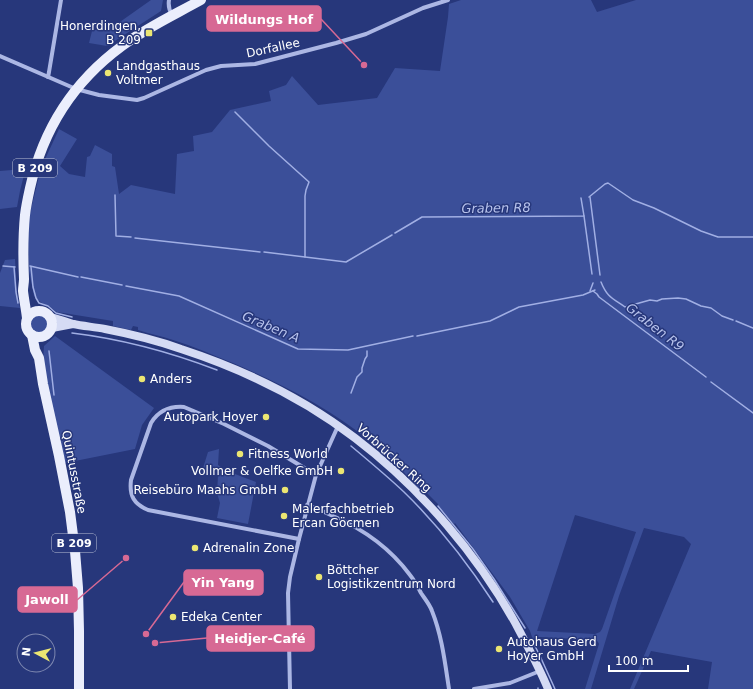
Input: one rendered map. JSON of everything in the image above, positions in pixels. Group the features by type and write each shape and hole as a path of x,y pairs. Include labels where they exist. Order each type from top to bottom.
{"main road":[{"name":"B 209","path":"32,335 29,333 26,325 27,318 23,289 25,215 28,196 37,162 43,144 58,114 76,89 97,67 122,46 146,30 200,0"},
{"name":"B 209","path":"24,280 38,311"},
{"path":"27,318 32,313 38,311 45,312 51,317 52,328 49,333 36,337 32,335"},
{"name":"Vorbrücker Ring","path":"51,317 73,324 134,335 182,349 248,375 270,385 301,403 338,426 368,448 401,478 445,524 470,554 510,614 548,689"},
{"name":"Vorbrücker Ring","path":"52,328 73,324"},
{"name":"Quintusstraße","path":"32,335 35,350 39,358 43,384 70,512 78,588 79,689"},
{"name":"Quintusstraße","path":"39,358 43,336"}],"street":[{"path":"48,77 61,0"},
{"path":"169,0 169,11 172,16"},
{"name":"Dorfallee","path":"0,56 29,70 76,89 106,96 137,100 206,70 220,66 255,64 336,43 366,34 423,8 448,0"},
{"path":"299,539 148,510 138,505 134,500 131,494 131,480 151,423 160,412 172,407 184,407 224,424 268,446 316,475"},
{"path":"290,689 288,593 290,577 316,475 338,426"},
{"path":"307,506 342,519 379,542 395,557 410,575 432,610 444,650 449,689"},
{"path":"474,689 510,683 540,671"}],"shaded area":[{"path":"151,0 163,0 161,11 107,46 89,43 92,31 117,24"},
{"path":"461,0 591,0 597,12 636,0 753,0 753,689 708,689 712,662 651,651 634,689 630,689 691,544 684,537 644,528 619,596 591,689 585,689 599,644 598,642 596,640 540,637 533,640 530,631 510,597 455,523 454,524 425,491 423,493 391,459 354,429 322,407 269,379 233,363 180,342 138,330 138,327 133,326 131,330 113,326 113,321 57,312 34,296 29,271 28,234 30,213 41,168 59,129 77,139 60,166 69,174 85,177 87,157 90,156 95,145 112,154 112,166 115,167 119,194 131,185 175,194 177,154 194,151 193,136 212,132 230,110 271,101 269,91 286,85 292,76 318,105 377,98 395,68 440,71 449,4","holes":["575,515 636,532 600,632 595,634 537,631"]},
{"path":"26,167 17,207 0,209 0,171"},
{"path":"15,259 17,295 20,308 0,306 0,273 5,260"},
{"path":"35,314 43,314 49,320 49,328 43,334 35,334 29,328 29,320"},
{"path":"55,336 154,408 142,425 135,449 65,463 43,361 44,346"},
{"path":"219,449 218,465 227,471 256,482 248,524 217,518 220,503 217,493 218,476 203,468 208,452"}],"waterway":[{"path":"235,112 269,146 309,182 305,196 305,257"},
{"name":"Graben R8","path":"589,197 608,183 633,200 654,208 701,231 718,237 753,237"},
{"name":"Graben R8","path":"115,195 116,236 131,237"},
{"path":"590,197 600,275"},
{"name":"Graben R8","path":"395,233 422,217 584,216 581,198"},
{"path":"584,216 592,274"},
{"name":"Graben R8","path":"264,252 346,262 392,235"},
{"name":"Graben R8","path":"135,238 260,252"},
{"name":"Graben A","path":"3,266 15,267"},
{"name":"Graben A","path":"30,266 78,277"},
{"path":"14,267 18,303"},
{"path":"31,267 33,287 39,303 48,306 56,313 72,317"},
{"name":"Graben A","path":"81,277 122,285"},
{"name":"Graben A","path":"601,282 608,294 625,307 650,300 657,301 662,299 678,298 686,299 701,306 711,308 722,316 733,320"},
{"path":"590,291 593,283"},
{"name":"Graben A","path":"126,286 179,296 298,349 348,350 413,336"},
{"name":"Graben A","path":"417,336 490,321 519,307 583,295 595,290"},
{"name":"Graben R9","path":"593,291 706,377"},
{"name":"Graben A","path":"736,321 753,328"},
{"path":"72,333 146,347 182,357 217,370"},
{"path":"49,351 54,395"},
{"path":"351,393 357,377 362,372 367,351"},
{"name":"Graben R9","path":"711,382 753,413"},
{"path":"351,446 398,486 429,517 462,558 493,602"},
{"path":"438,506 473,549 525,628"},
{"path":"532,640 555,689"}],"place":[{"name":"Honerdingen, B 209","path":"149,33"},
{"name":"Wildungs Hof","path":"364,65"},
{"name":"Landgasthaus Voltmer","path":"108,73"},
{"name":"Anders","path":"142,379"},
{"name":"Autopark Hoyer","path":"266,417"},
{"name":"Fitness World","path":"240,454"},
{"name":"Vollmer & Oelfke GmbH","path":"341,471"},
{"name":"Reisebüro Maahs GmbH","path":"285,490"},
{"name":"Malerfachbetrieb Ercan Göcmen","path":"284,516"},
{"name":"Adrenalin Zone","path":"195,548"},
{"name":"Jawoll","path":"126,558"},
{"name":"Böttcher Logistikzentrum Nord","path":"319,577"},
{"name":"Edeka Center","path":"173,617"},
{"name":"Yin Yang","path":"146,634"},
{"name":"Heidjer-Café","path":"155,643"},
{"name":"Autohaus Gerd Hoyer GmbH","path":"499,649"}]}
